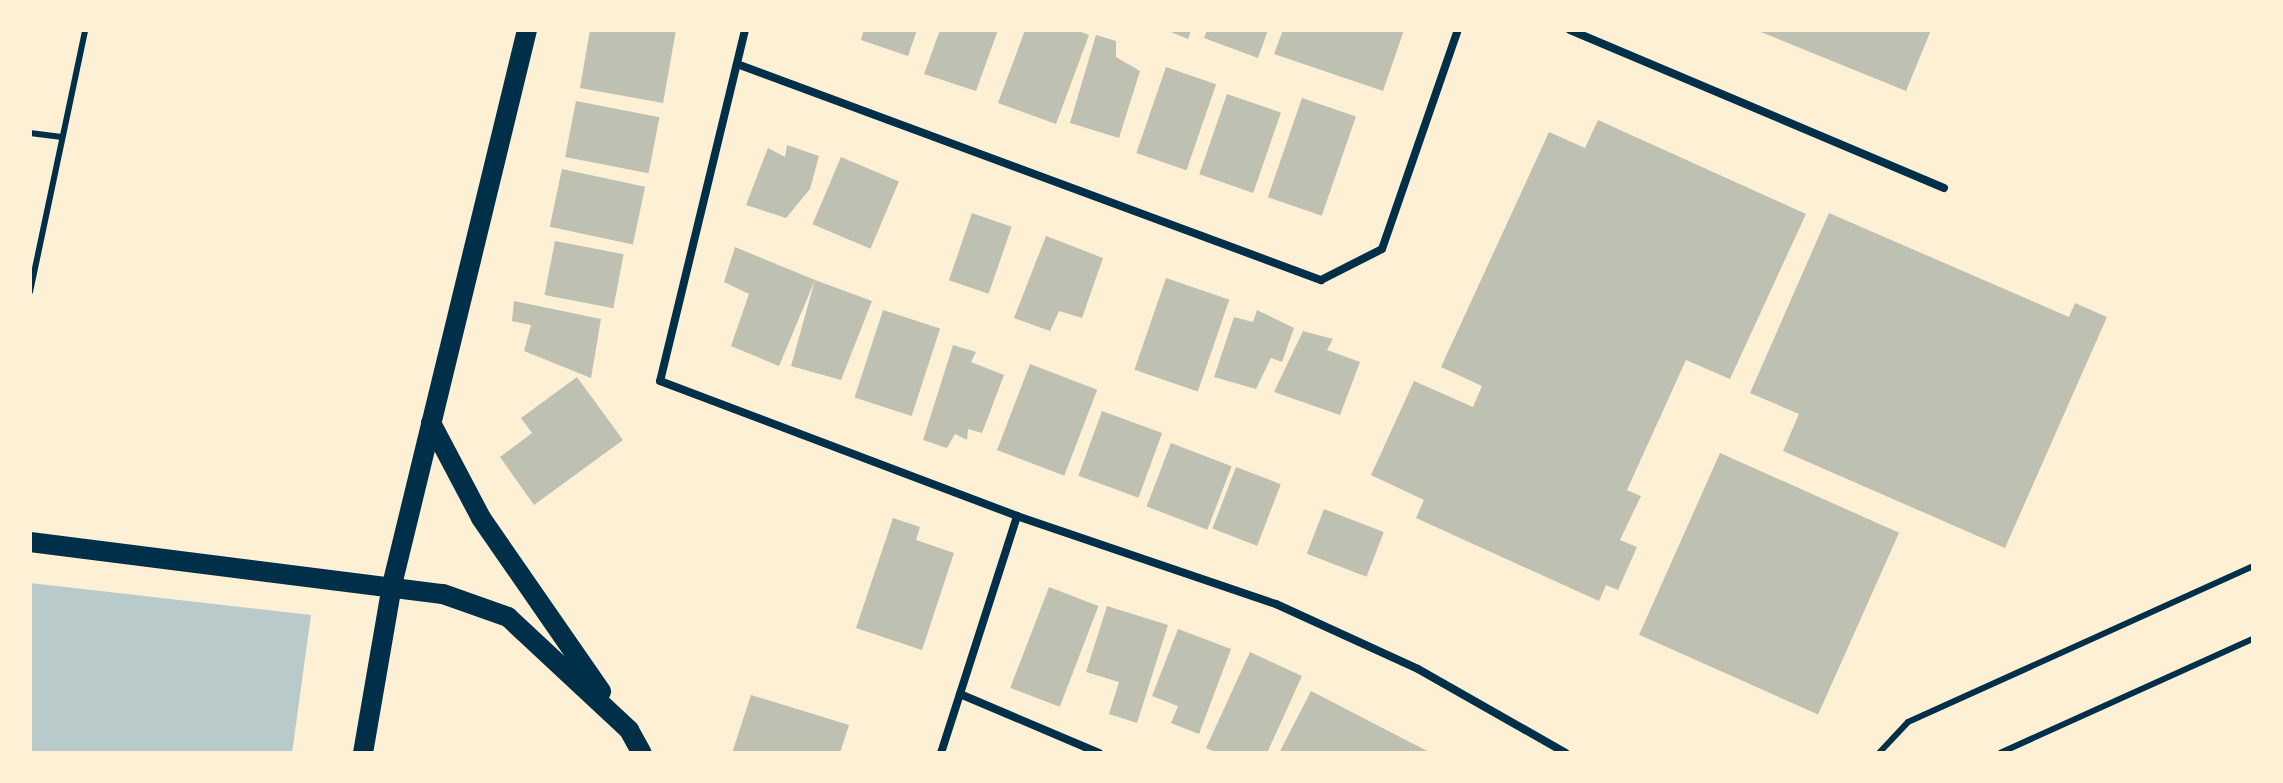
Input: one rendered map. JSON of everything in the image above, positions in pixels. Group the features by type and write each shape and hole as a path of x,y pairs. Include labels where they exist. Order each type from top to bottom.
{"main road":[{"path":"363,753 392,585 527,30"},
{"path":"431,423 481,518 642,753"},
{"path":"30,542 392,585 443,594 508,617 629,730"}],"street":[{"path":"745,30 660,381 1017,516 1276,604 1418,669 1566,753"},
{"path":"737,64 1321,280 1382,249 1458,30"},
{"path":"1570,30 1944,188"},
{"path":"941,753 1017,516"},
{"path":"960,694 1099,753"}],"lane":[{"path":"30,292 85,30"},
{"path":"30,133 62,137"},
{"path":"1879,753 1908,722 2253,566"},
{"path":"2000,753 2253,639"}],"shaded area":[{"path":"30,583 311,615 292,753 30,753"}],"building":[{"path":"590,30 676,30 663,103 580,88"},
{"path":"864,30 917,30 908,56 861,40"},
{"path":"940,30 998,30 976,91 924,74"},
{"path":"1025,30 1076,30 1089,35 1056,124 998,103"},
{"path":"1166,30 1191,30 1188,39"},
{"path":"1207,30 1268,30 1258,58 1204,38"},
{"path":"1283,30 1404,30 1383,91 1274,54"},
{"path":"1756,30 1931,30 1906,91"},
{"path":"1096,35 1116,41 1116,57 1140,71 1119,138 1070,123"},
{"path":"1166,67 1216,84 1186,170 1136,153"},
{"path":"1227,94 1281,113 1253,193 1199,174"},
{"path":"1302,98 1356,117 1322,216 1268,197"},
{"path":"576,101 659,117 649,173 565,157"},
{"path":"1598,120 1806,214 1730,379 1686,360 1627,490 1641,496 1620,540 1637,547 1618,590 1606,585 1599,601 1416,518 1424,500 1371,475 1414,381 1473,407 1482,386 1441,367 1549,132 1585,148"},
{"path":"787,145 819,156 810,189 786,218 746,205 768,148 785,157"},
{"path":"841,157 899,182 870,249 812,224"},
{"path":"562,169 645,187 633,244 550,227"},
{"path":"972,213 1012,227 989,294 949,280"},
{"path":"1829,213 2069,317 2075,303 2107,317 2005,548 1783,451 1799,414 1750,393"},
{"path":"1046,236 1103,258 1082,318 1059,311 1050,331 1014,318"},
{"path":"555,241 624,254 613,308 545,295"},
{"path":"735,247 815,280 779,366 731,346 749,294 724,282"},
{"path":"1166,278 1229,300 1198,392 1134,370"},
{"path":"815,280 872,301 841,380 791,366"},
{"path":"514,301 601,319 591,378 524,351 531,325 512,321"},
{"path":"883,310 940,329 912,416 855,397"},
{"path":"1257,310 1294,328 1282,362 1271,358 1256,389 1214,377 1234,317 1253,322"},
{"path":"1303,331 1333,339 1327,350 1360,362 1340,415 1274,392"},
{"path":"953,345 976,352 971,362 1004,375 982,433 968,429 967,440 955,434 947,448 923,440"},
{"path":"1030,364 1097,390 1064,476 997,450"},
{"path":"577,377 623,440 534,505 500,457 532,433 521,418"},
{"path":"1102,411 1162,433 1139,498 1078,476"},
{"path":"1171,443 1232,466 1207,530 1147,506"},
{"path":"1720,453 1899,533 1818,715 1639,635"},
{"path":"1236,467 1281,484 1257,546 1212,529"},
{"path":"1324,509 1384,532 1367,577 1307,554"},
{"path":"893,518 920,527 916,540 954,553 922,650 856,628"},
{"path":"1049,587 1098,606 1060,707 1010,688"},
{"path":"1107,606 1168,625 1137,723 1109,714 1119,682 1086,672"},
{"path":"1178,629 1231,649 1199,734 1171,723 1178,706 1152,696"},
{"path":"1250,652 1302,676 1267,753 1218,753 1206,748"},
{"path":"1311,691 1431,753 1279,753"},
{"path":"751,695 849,725 840,753 732,753"}]}
